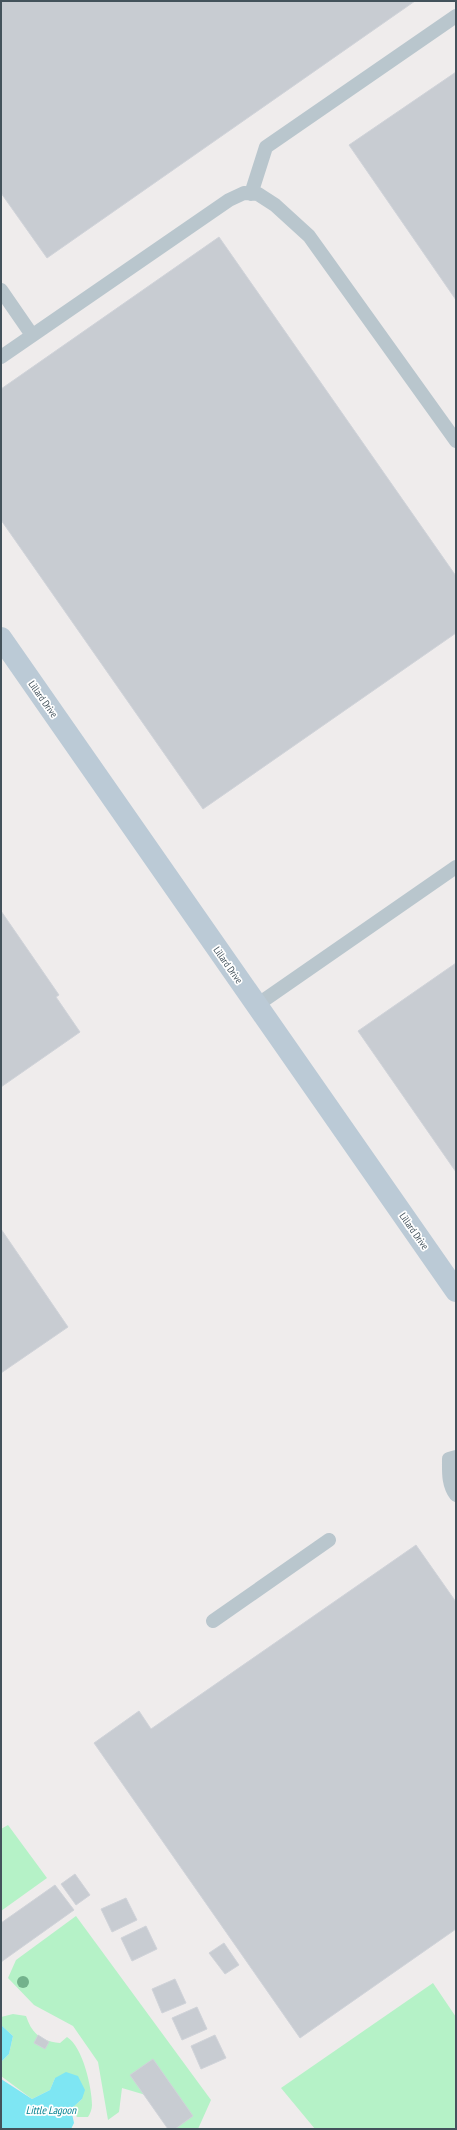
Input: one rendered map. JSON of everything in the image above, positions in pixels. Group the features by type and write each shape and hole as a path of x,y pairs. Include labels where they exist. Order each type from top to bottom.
{"street":[{"name":"Lillard Drive","path":"2,640 456,1291"}],"lane":[{"path":"251,194 266,147 456,16"},
{"path":"1,357 229,200 244,193 258,194 275,205 309,236 456,441"},
{"path":"1,290 32,335"},
{"path":"256,1005 456,867"},
{"path":"456,1457 449,1459 449,1477 452,1490 456,1495"},
{"path":"213,1621 328,1540"}],"green space":[{"path":"8,1825 47,1878 1,1911 1,1829"},
{"path":"76,1916 211,2100 198,2129 169,2129 149,2096 122,2088 119,2112 108,2120 98,2062 73,2026 34,2005 8,1978 16,1960"},
{"path":"433,1983 456,2017 456,2129 315,2129 281,2088"},
{"path":"13,2014 26,2016 31,2028 38,2036 42,2038 60,2043 67,2037 73,2042 78,2049 86,2068 92,2098 91,2111 88,2117 77,2117 71,2109 82,2099 55,2078 50,2090 32,2099 1,2076 1,2062 9,2054 13,2036 1,2025 1,2017"}],"water":[{"path":"1,2025 13,2036 9,2054 1,2062"},
{"name":"Little Lagoon","path":"66,2072 78,2076 85,2090 82,2099 71,2109 74,2123 71,2129 1,2129 1,2079 32,2099 50,2090 55,2078"}],"building":[{"path":"1,1 415,1 47,258 1,193"},
{"path":"456,72 456,300 349,145"},
{"path":"219,237 456,576 456,633 203,809 1,520 1,389"},
{"path":"1,911 59,995 56,997 80,1032 1,1087"},
{"path":"456,963 456,1172 358,1031"},
{"path":"1,1229 68,1327 1,1373"},
{"path":"416,1545 456,1602 456,1929 300,2038 94,1743 139,1711 151,1729"},
{"path":"75,1874 90,1895 76,1905 61,1884"},
{"path":"55,1885 74,1910 1,1962 1,1923"},
{"path":"126,1898 137,1920 112,1932 101,1909"},
{"path":"146,1926 157,1949 132,1961 121,1938"},
{"path":"224,1943 239,1965 225,1974 209,1953"},
{"path":"175,1979 186,2003 162,2013 152,1989"},
{"path":"197,2007 207,2029 182,2040 172,2018"},
{"path":"38,2035 49,2042 45,2049 34,2043"},
{"path":"215,2035 226,2058 201,2069 191,2046"},
{"path":"153,2059 193,2116 175,2129 168,2129 130,2075"}]}
